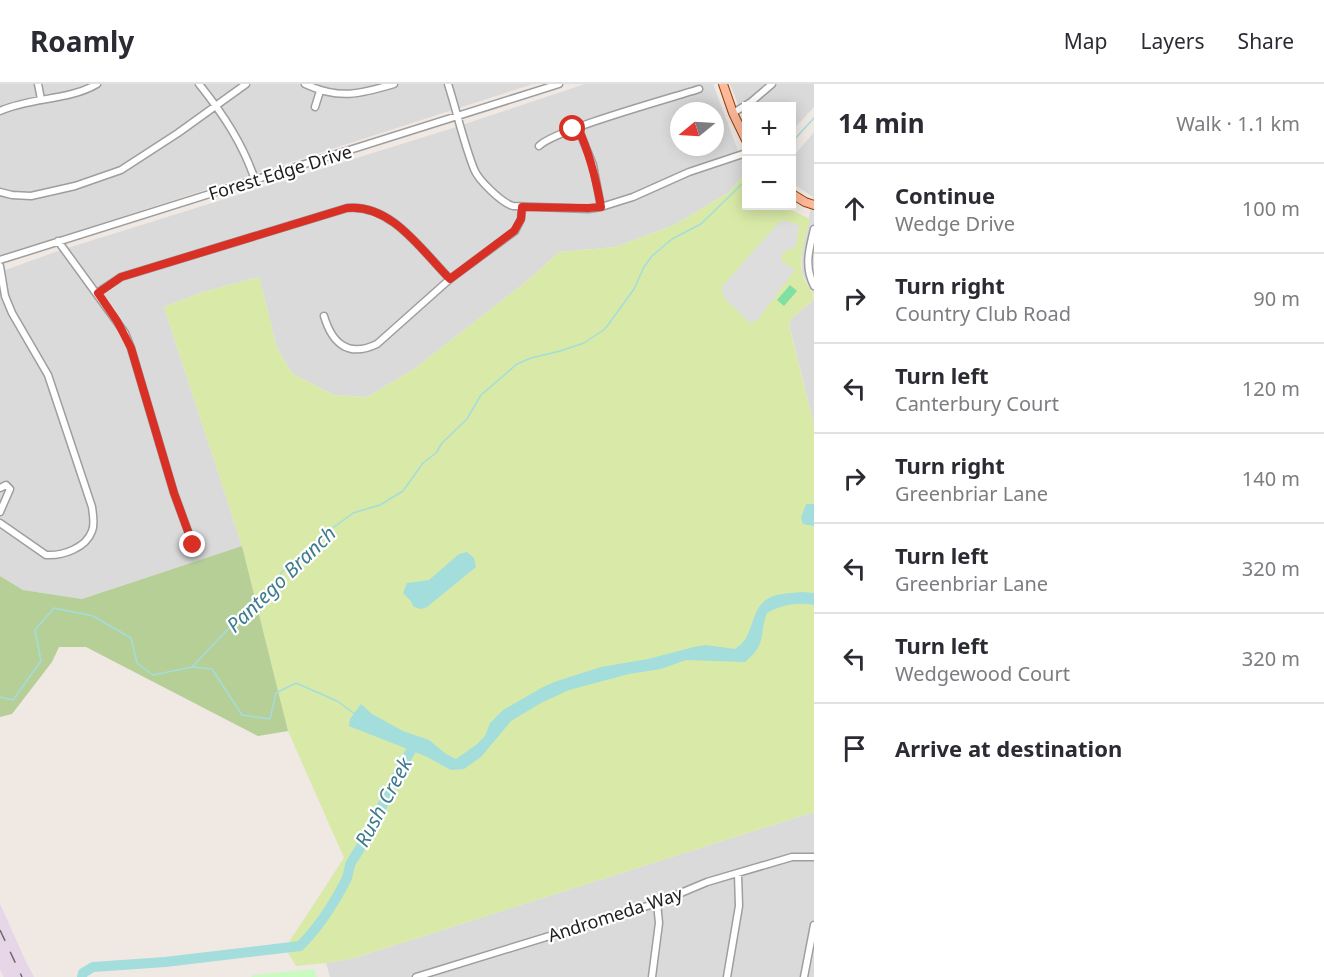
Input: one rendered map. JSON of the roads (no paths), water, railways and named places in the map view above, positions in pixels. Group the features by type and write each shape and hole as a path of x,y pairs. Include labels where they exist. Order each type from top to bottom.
{"main road":[{"path":"723,84 742,130"},
{"path":"796,196 814,205"}],"street":[{"path":"38,84 41,99"},
{"path":"0,111 15,104 73,93 97,84"},
{"path":"199,84 241,143 255,180"},
{"path":"0,192 31,196 75,186 121,170 178,133 246,84"},
{"path":"305,84 334,94 358,95 394,84"},
{"path":"448,84 474,170 509,206 601,207 633,197 689,172 742,155"},
{"name":"Forest Edge Drive","path":"0,260 559,84"},
{"path":"733,113 751,102 772,84"},
{"path":"539,146 546,140 578,128 699,89"},
{"path":"315,107 320,91"},
{"path":"578,128 593,165 601,207"},
{"path":"98,293 121,277 358,206 382,214 395,223 450,279"},
{"path":"324,316 331,336 338,343 352,349 373,346 450,279 514,231 521,219 522,207"},
{"path":"814,229 807,260 808,274 814,286"},
{"path":"58,241 98,293 117,321 131,348 174,493 193,545"},
{"path":"0,266 5,296 12,313 43,363 92,507 94,523 90,534 76,548 62,554 46,555 0,523"},
{"path":"0,488 6,485 10,489 0,512"},
{"name":"Andromeda Way","path":"416,977 657,903 707,882 792,857 814,857"},
{"path":"727,977 740,906 738,874"},
{"path":"652,977 659,923 657,903"},
{"path":"804,977 814,925"}],"water":[{"path":"806,504 814,504 814,526 803,524 801,518"},
{"path":"467,552 474,558 476,567 427,607 421,609 414,607 403,593 407,583 429,580 459,554"},
{"path":"814,593 814,605 790,605 767,613 760,645 745,662 686,660 661,669 629,674 569,690 511,721 481,757 464,769 451,770 425,756 349,726 350,719 361,704 372,714 403,731 429,740 456,759 485,736 490,723 503,710 543,687 601,667 648,659 694,647 706,645 735,649 746,638 762,603 777,595"}],"waterway":[{"name":"Pantego Branch","path":"796,138 814,118"},
{"name":"Pantego Branch","path":"192,667 288,566 310,553 330,530 353,513 380,505 403,491 423,463 436,453 442,443 467,419 481,395 517,364 584,343 605,329 634,289 652,256 672,239 701,224 742,184"},
{"name":"Rush Creek","path":"0,697 13,700 41,661 35,630 54,608 93,616 131,638 137,663 153,675 192,667 212,669 242,715 270,719 276,693 296,683 337,701 355,714"},
{"name":"Rush Creek","path":"82,977 83,973 93,967 165,962 300,946 319,924 340,891 351,863 406,758 415,744 421,746"}],"railway":[{"path":"0,930 22,977"}]}
